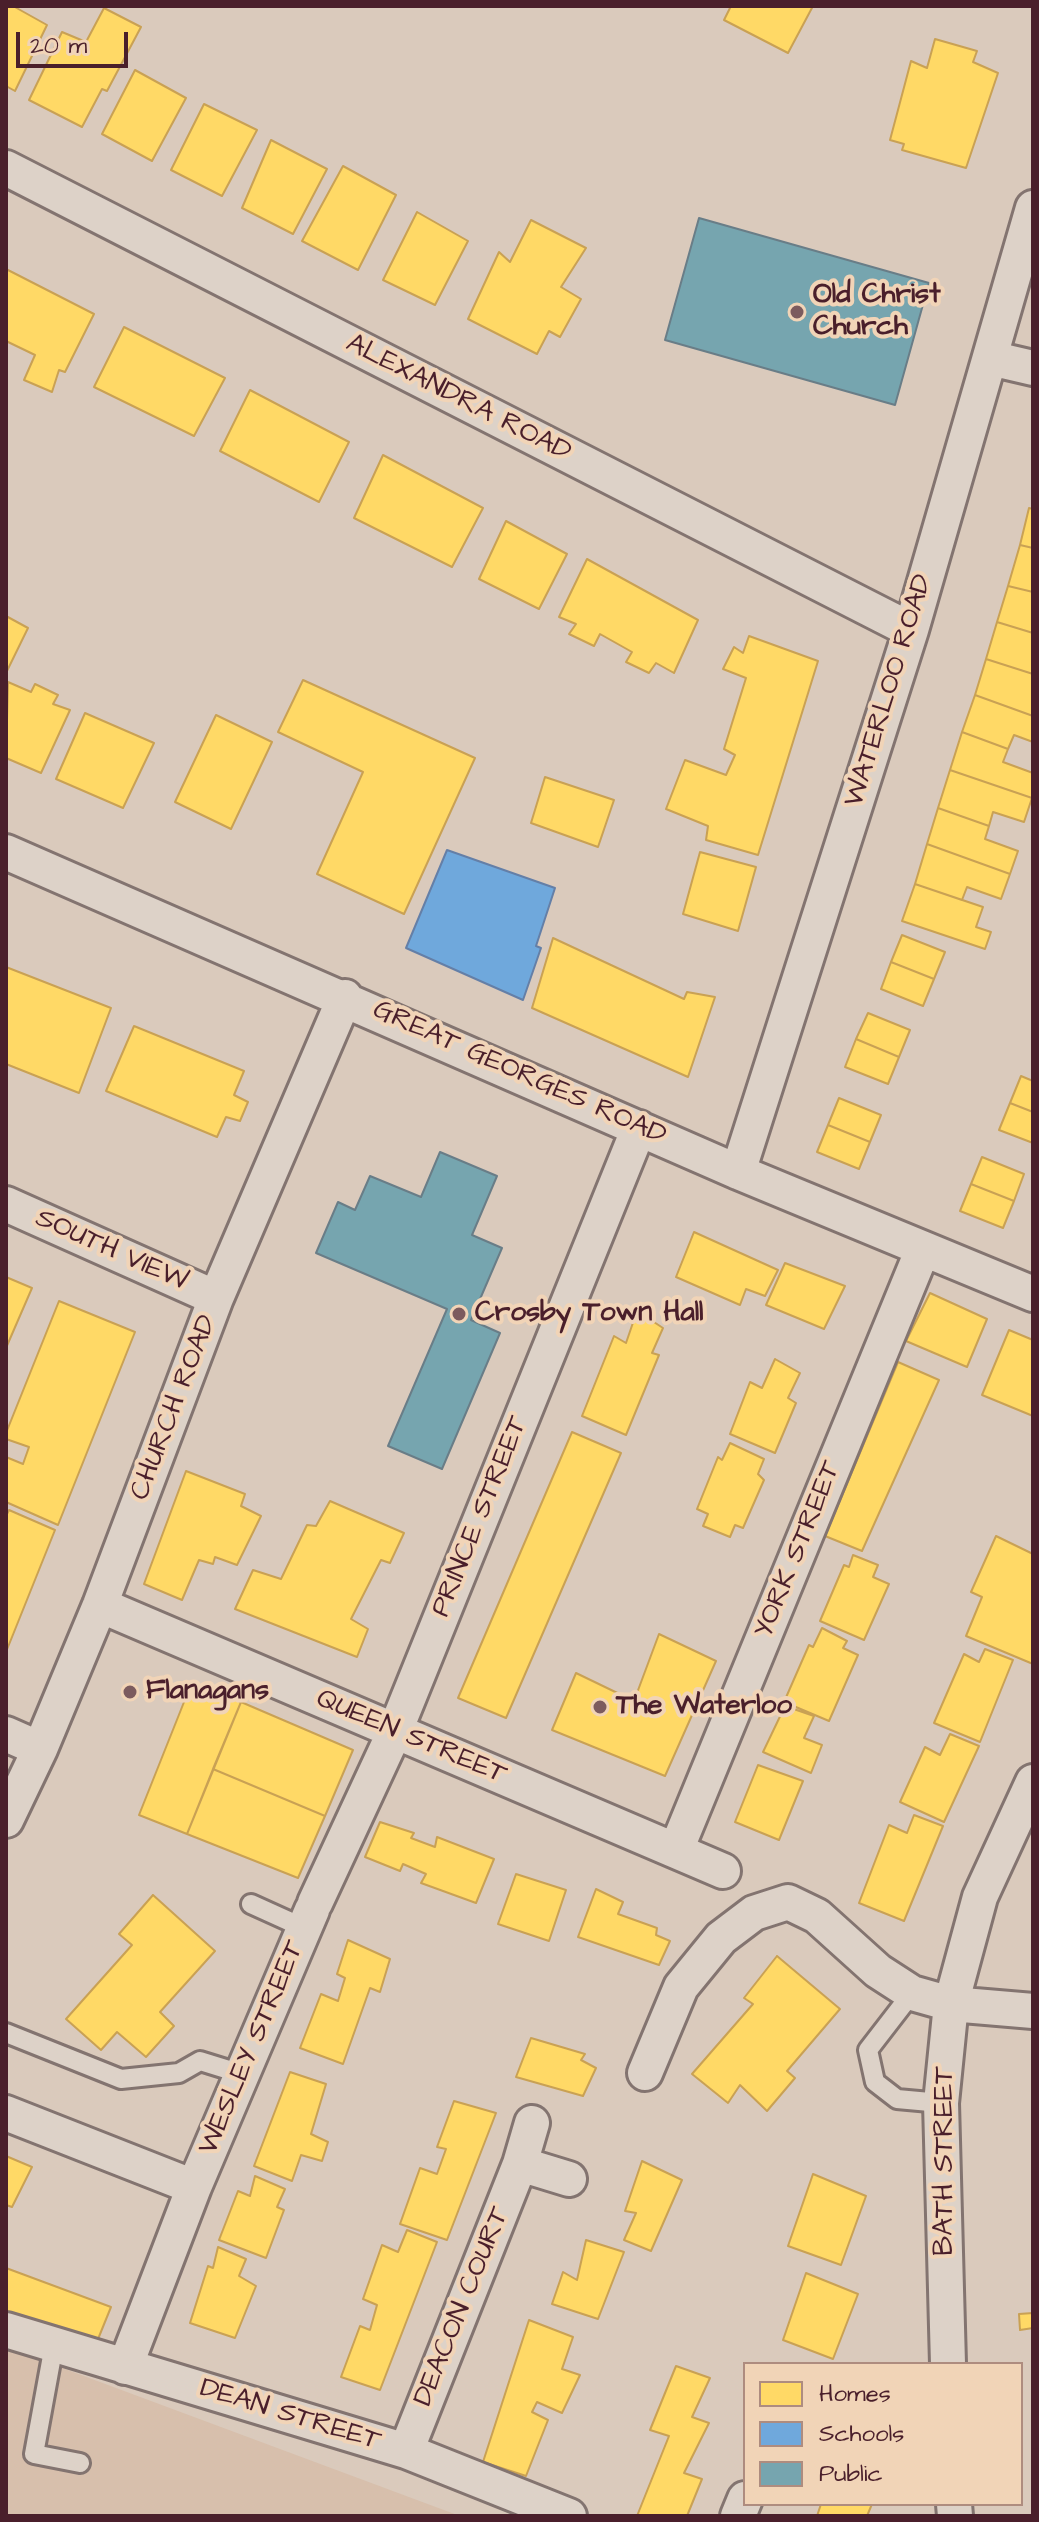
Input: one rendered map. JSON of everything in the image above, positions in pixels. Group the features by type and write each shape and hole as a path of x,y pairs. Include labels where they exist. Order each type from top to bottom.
{"street":[{"name":"ALEXANDRA ROAD","path":"6,168 911,630"},
{"name":"WATERLOO ROAD","path":"738,1172 911,630 1033,208"},
{"path":"990,358 1033,368"},
{"name":"GREAT GEORGES ROAD","path":"6,852 345,997 738,1172 1033,1294"},
{"name":"CHURCH ROAD","path":"6,1820 40,1749 100,1605 216,1298 345,997"},
{"name":"PRINCE STREET","path":"310,1913 395,1731 639,1128"},
{"name":"SOUTH VIEW","path":"6,1204 216,1298"},
{"name":"YORK STREET","path":"676,1850 923,1249"},
{"name":"QUEEN STREET","path":"100,1605 723,1871"},
{"path":"6,1734 40,1749"},
{"name":"BATH STREET","path":"948,2362 941,2103 951,2004 980,1897 1033,1782"},
{"path":"645,2073 681,1987 721,1938 754,1913 788,1902 817,1916 878,1971 912,1993 951,2004 1033,2011"},
{"name":"WESLEY STREET","path":"125,2367 194,2187 310,1913"},
{"name":"WESLEY STREET","path":"6,2113 194,2187"},
{"name":"DEACON COURT","path":"406,2451 520,2164 532,2123"},
{"path":"520,2164 569,2179"},
{"name":"DEAN STREET","path":"6,2330 406,2451 569,2516"}],"lane":[{"path":"251,1904 310,1913"},
{"path":"912,1993 868,2050 875,2082 897,2099 941,2103"},
{"path":"6,2033 121,2079 179,2073 200,2061 242,2074"},
{"path":"54,2345 34,2454 80,2463"}],"shaded area":[{"path":"6,2347 460,2516 6,2516"}],"building: Homes":[{"path":"6,6 13,6 47,25 15,91 6,86"},
{"path":"731,6 813,6 788,53 724,20"},
{"path":"104,8 141,27 107,91 102,89 82,127 29,100 62,32 86,42"},
{"path":"935,39 977,51 973,62 998,73 966,168 902,150 904,144 890,140 911,61 927,68"},
{"path":"135,70 186,98 152,161 102,134"},
{"path":"204,104 257,130 222,196 171,170"},
{"path":"271,140 327,169 293,234 242,208"},
{"path":"343,166 396,195 358,270 302,241"},
{"path":"417,212 468,241 435,305 383,280"},
{"path":"531,220 586,248 561,287 581,299 560,337 549,331 537,354 468,319 499,252 510,262"},
{"path":"6,269 94,314 65,372 59,370 52,392 24,380 35,355 6,341"},
{"path":"124,327 225,378 194,436 94,387"},
{"path":"250,390 349,442 319,502 220,451"},
{"path":"383,455 483,508 452,567 354,518"},
{"path":"1029,508 1033,509 1033,548 1020,545"},
{"path":"506,521 567,554 539,609 479,579"},
{"path":"1020,545 1033,548 1033,592 1008,586"},
{"path":"587,559 698,620 674,673 656,663 649,673 626,662 632,652 600,634 594,646 569,634 576,624 559,617"},
{"path":"1008,586 1033,592 1033,633 997,622"},
{"path":"6,616 28,628 6,673"},
{"path":"997,622 1033,633 1033,674 986,659"},
{"path":"749,636 818,661 758,855 706,840 708,826 666,809 685,760 726,775 735,755 724,749 746,678 723,669 734,647 743,653"},
{"path":"986,659 1033,674 1033,716 975,695"},
{"path":"303,680 475,758 404,914 317,874 363,772 278,732"},
{"path":"8,682 31,692 35,684 58,695 53,704 70,710 41,773 6,758"},
{"path":"975,695 1033,716 1033,742 1014,735 1008,749 962,732"},
{"path":"85,713 154,743 123,808 56,779"},
{"path":"216,715 272,742 231,829 175,802"},
{"path":"962,732 1008,749 1003,762 1033,773 1032,798 950,770"},
{"path":"950,770 1032,798 1024,822 993,812 989,826 938,808"},
{"path":"545,777 614,800 598,847 531,823"},
{"path":"938,808 989,826 985,839 1018,851 1010,874 927,844"},
{"path":"927,844 1010,874 1001,899 967,887 962,900 915,884"},
{"path":"700,852 756,867 738,931 683,914"},
{"path":"915,884 983,907 976,927 991,932 985,949 902,921"},
{"path":"902,935 945,952 934,979 891,962"},
{"path":"553,938 684,999 687,992 715,997 688,1077 532,1008"},
{"path":"891,962 934,979 923,1006 881,989"},
{"path":"6,967 111,1008 79,1093 6,1064"},
{"path":"868,1013 910,1030 899,1057 856,1039"},
{"path":"134,1026 244,1071 234,1095 248,1102 240,1121 226,1117 217,1137 106,1091"},
{"path":"856,1039 899,1057 888,1084 845,1067"},
{"path":"1021,1076 1033,1081 1033,1112 1010,1103"},
{"path":"839,1098 881,1115 870,1142 828,1125"},
{"path":"1010,1103 1033,1112 1033,1143 999,1130"},
{"path":"828,1125 870,1142 859,1169 817,1152"},
{"path":"982,1157 1024,1174 1014,1201 971,1184"},
{"path":"971,1184 1014,1201 1003,1228 960,1211"},
{"path":"694,1232 778,1270 765,1296 746,1289 740,1305 676,1277"},
{"path":"785,1263 845,1286 824,1329 766,1305"},
{"path":"6,1277 32,1288 6,1348"},
{"path":"930,1293 987,1319 967,1367 906,1341"},
{"path":"59,1301 135,1332 58,1525 6,1502 6,1457 23,1464 29,1447 6,1439 6,1433"},
{"path":"637,1311 663,1328 652,1353 659,1355 626,1435 582,1416 614,1336 626,1343"},
{"path":"1009,1330 1033,1340 1033,1416 982,1395"},
{"path":"775,1359 800,1373 788,1398 796,1403 775,1453 730,1434 750,1382 762,1388"},
{"path":"898,1362 939,1380 862,1551 825,1536"},
{"path":"572,1432 621,1453 506,1718 458,1698"},
{"path":"730,1443 764,1459 758,1474 764,1480 743,1528 735,1525 730,1537 703,1526 708,1514 697,1509 718,1457 722,1460"},
{"path":"186,1471 245,1494 241,1506 261,1516 237,1565 215,1557 213,1564 199,1560 182,1600 144,1584"},
{"path":"330,1501 404,1533 390,1563 381,1560 351,1619 368,1629 357,1657 235,1609 253,1570 281,1579 307,1525 316,1526"},
{"path":"9,1510 55,1530 6,1652 6,1516"},
{"path":"996,1536 1033,1554 1033,1664 966,1636 982,1597 971,1592"},
{"path":"853,1555 878,1565 873,1577 889,1584 864,1640 820,1621 844,1565 849,1567"},
{"path":"822,1628 847,1641 843,1648 858,1655 829,1721 784,1702 809,1645 813,1647"},
{"path":"659,1634 716,1661 665,1776 552,1730 576,1673 634,1701"},
{"path":"985,1649 1013,1660 980,1742 934,1723 964,1654 979,1662"},
{"path":"192,1682 241,1702 187,1834 139,1815"},
{"path":"241,1702 353,1750 325,1816 213,1769"},
{"path":"785,1706 814,1716 804,1738 822,1745 811,1773 763,1752"},
{"path":"950,1734 979,1746 944,1822 900,1802 925,1747 940,1755"},
{"path":"758,1765 803,1781 779,1840 735,1822"},
{"path":"213,1769 325,1816 298,1878 187,1834"},
{"path":"914,1815 943,1826 904,1921 859,1903 889,1825 907,1833"},
{"path":"380,1822 414,1833 411,1838 435,1847 437,1837 494,1859 476,1903 421,1883 426,1874 403,1864 400,1871 365,1857"},
{"path":"516,1874 566,1890 549,1941 498,1924"},
{"path":"596,1889 623,1902 618,1914 657,1928 656,1935 670,1941 659,1965 578,1937"},
{"path":"153,1895 215,1951 160,2012 174,2026 146,2057 117,2032 101,2050 66,2019 132,1945 119,1934"},
{"path":"348,1940 390,1959 380,1992 370,1988 343,2064 300,2048 321,1994 338,2001 345,1978 337,1974"},
{"path":"777,1956 840,2009 787,2071 795,2078 767,2111 740,2085 728,2103 692,2074 753,2004 744,1998"},
{"path":"531,2038 585,2054 581,2060 596,2068 583,2096 516,2077"},
{"path":"290,2072 326,2084 311,2134 328,2142 322,2161 301,2155 292,2181 254,2166"},
{"path":"454,2101 496,2113 447,2240 400,2224 420,2168 437,2174 446,2149 437,2147"},
{"path":"6,2156 32,2167 12,2207 6,2205"},
{"path":"642,2161 682,2180 651,2251 624,2240 636,2213 625,2211"},
{"path":"813,2174 866,2196 841,2265 788,2246"},
{"path":"255,2176 285,2189 277,2207 284,2210 266,2258 219,2240 238,2191 250,2196"},
{"path":"407,2230 437,2242 380,2390 341,2377 360,2326 370,2330 377,2305 363,2299 382,2245 398,2252"},
{"path":"586,2240 624,2252 598,2319 552,2304 563,2272 577,2280"},
{"path":"218,2247 246,2259 239,2276 256,2286 235,2338 190,2323 208,2266 213,2268"},
{"path":"6,2268 111,2307 94,2349 6,2316"},
{"path":"806,2273 858,2294 833,2359 783,2340"},
{"path":"1033,2313 1033,2328 1020,2330 1019,2314"},
{"path":"529,2320 573,2337 562,2369 580,2375 562,2413 537,2402 532,2412 548,2420 526,2476 483,2462"},
{"path":"676,2366 710,2378 692,2417 709,2423 684,2473 702,2479 687,2516 637,2516 669,2436 650,2430"},
{"path":"820,2506 871,2506 867,2516 817,2516"}],"building: Schools":[{"path":"447,850 555,888 536,946 541,948 523,1000 406,948"}],"building: Public":[{"name":"Old Christ Church","path":"699,218 929,283 895,405 665,340"},
{"name":"Crosby Town Hall","path":"440,1152 497,1176 472,1235 502,1248 471,1320 500,1333 442,1469 388,1446 447,1309 316,1253 338,1202 355,1210 370,1176 421,1197"}],"place":[{"name":"Old Christ Church","path":"797,312"},
{"name":"Crosby Town Hall","path":"459,1314"},
{"name":"Flanagans","path":"130,1692"},
{"name":"The Waterloo","path":"600,1707"}]}
